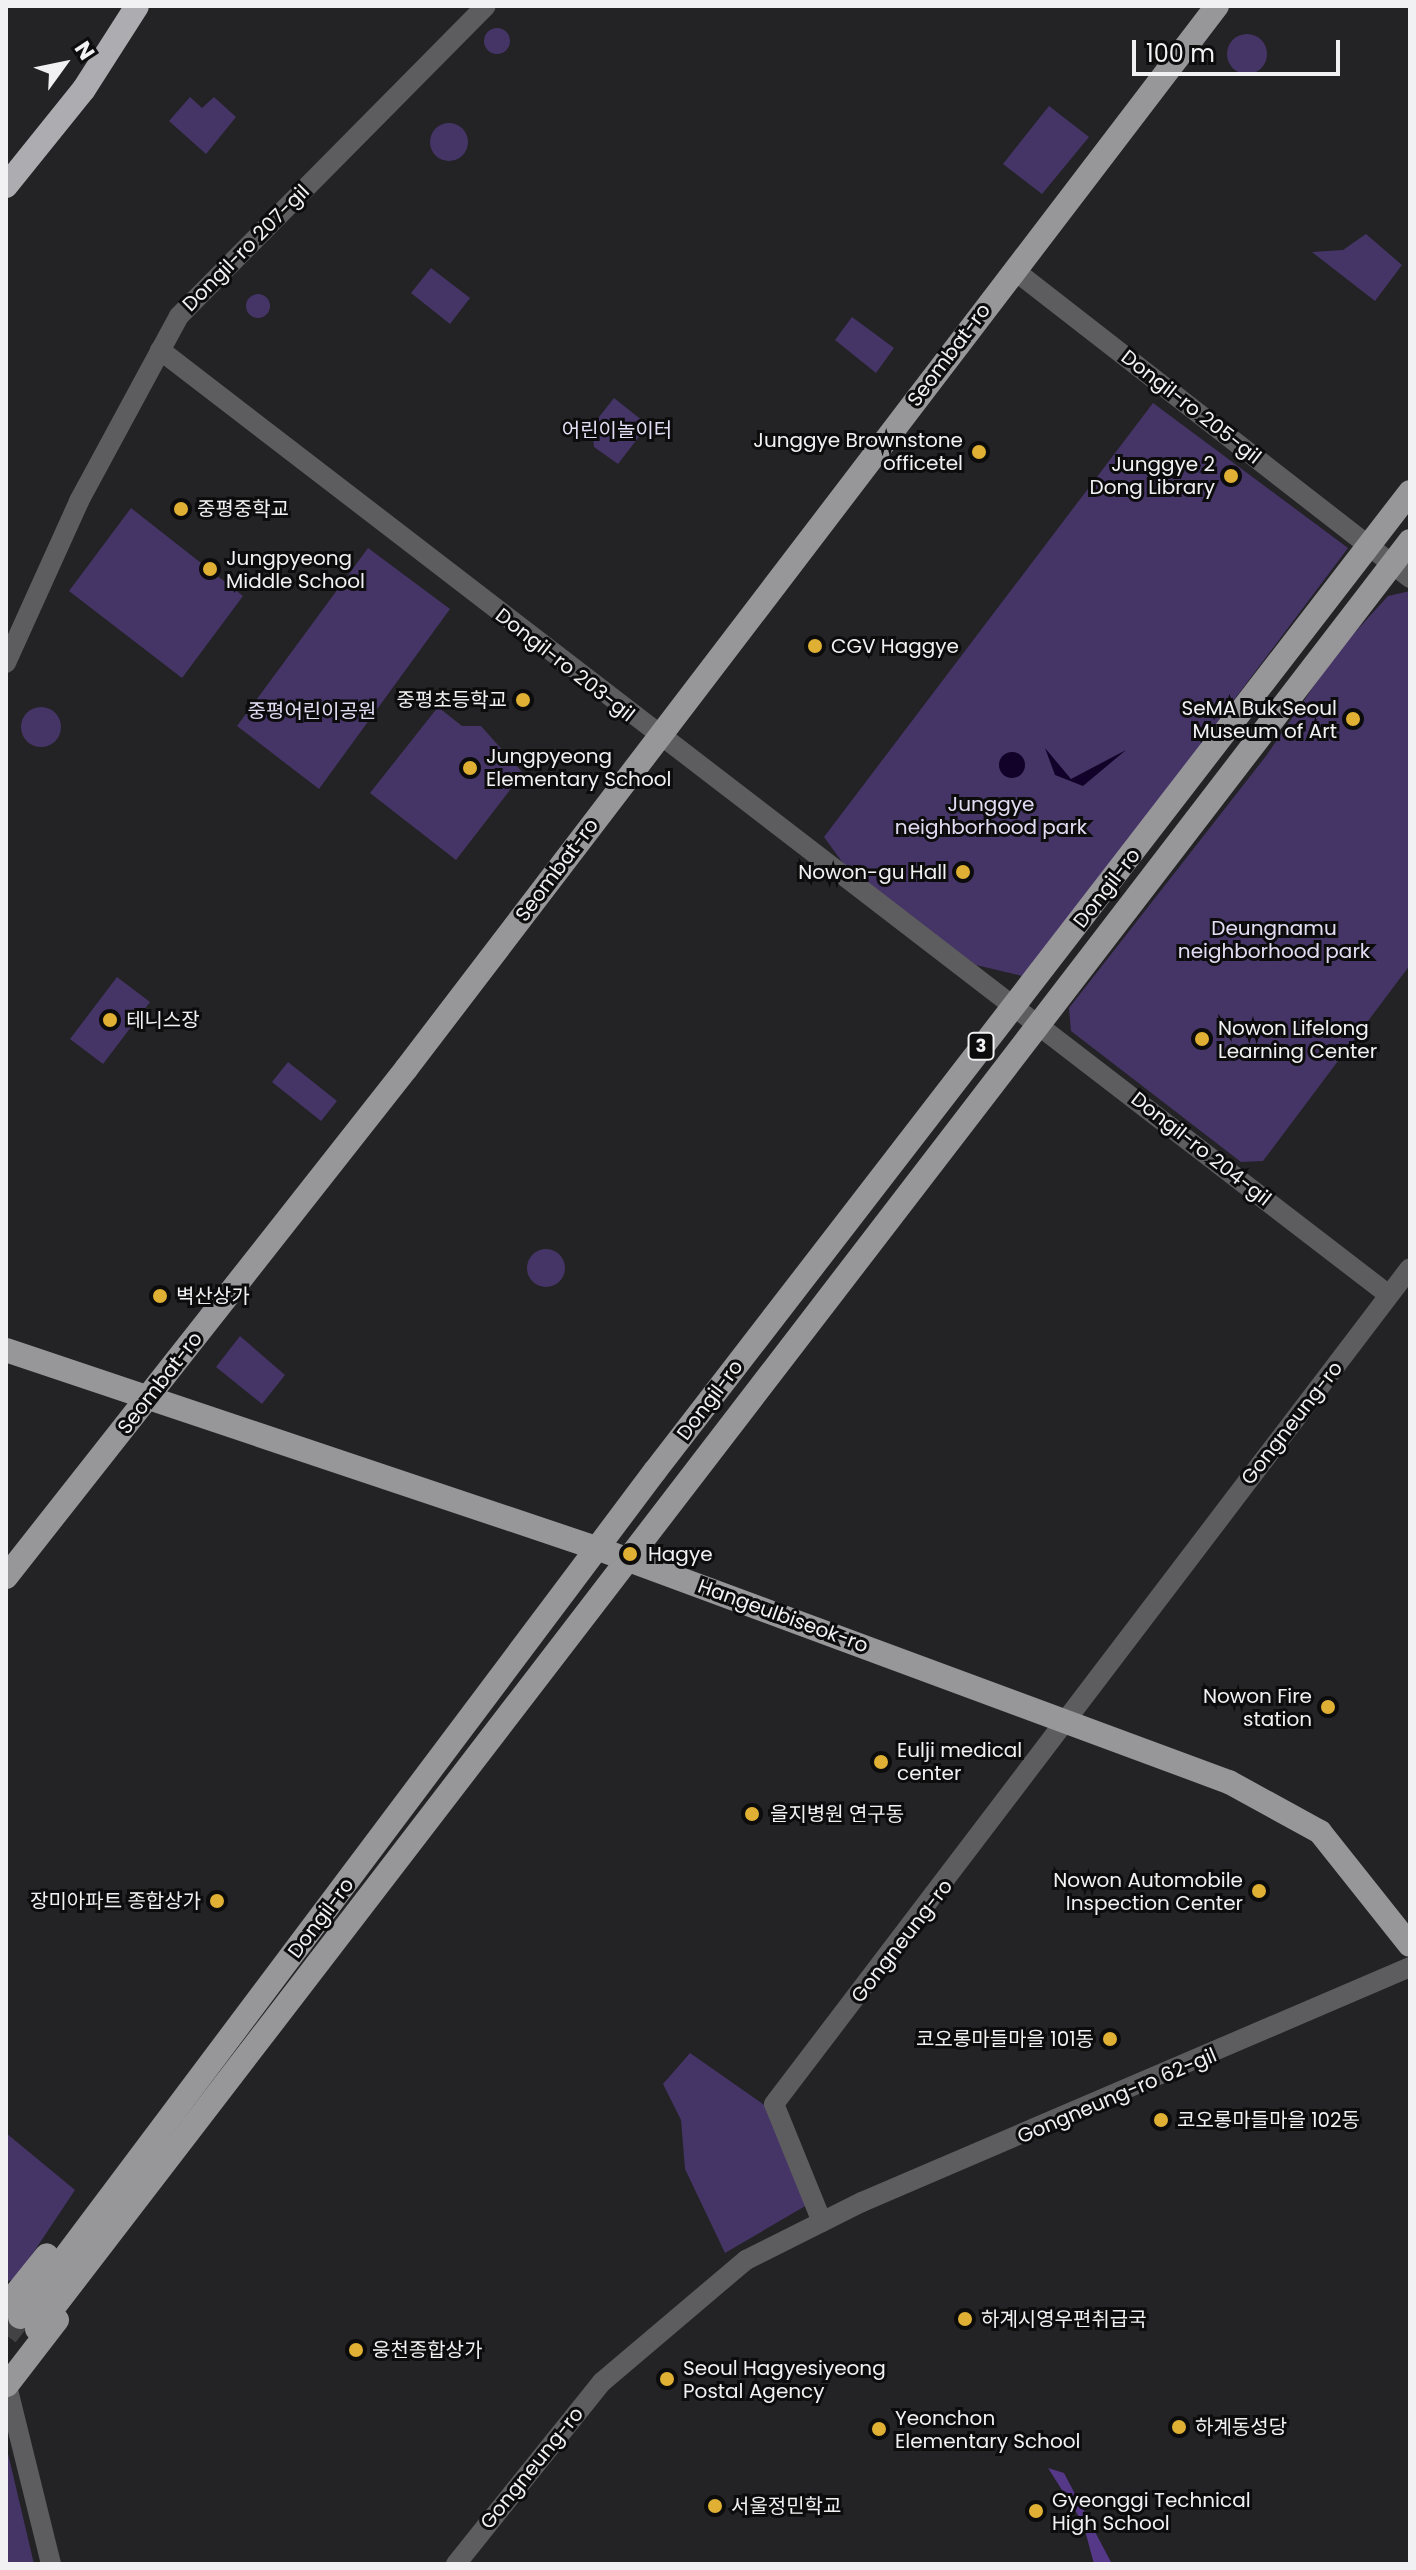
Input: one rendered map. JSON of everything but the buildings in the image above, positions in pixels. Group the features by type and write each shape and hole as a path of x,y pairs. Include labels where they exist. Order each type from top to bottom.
{"highway":[{"path":"6,186 84,89 137,6"}],"main road":[{"name":"Seombat-ro","path":"6,1577 147,1400 1217,6"},
{"name":"Dongil-ro","path":"188,2112 599,1549 1014,1004 1410,492"},
{"name":"Dongil-ro","path":"21,2317 629,1560 667,1506 1039,1023 1402,572 1410,541"},
{"name":"Hangeulbiseok-ro","path":"6,1350 147,1400 599,1549 1229,1782 1320,1832 1410,1945"},
{"path":"667,1506 659,1545 684,1580"},
{"path":"6,2384 184,2153 188,2112 149,2128 21,2317"}],"street":[{"name":"Dongil-ro 207-gil","path":"6,663 79,501 179,316 486,6"},
{"name":"Dongil-ro 205-gil","path":"1014,270 1402,572"},
{"name":"Dongil-ro 203-gil","path":"160,350 658,737 1014,1004"},
{"name":"Dongil-ro 204-gil","path":"1014,1004 1389,1295"},
{"name":"Gongneung-ro","path":"456,2564 602,2382 746,2260 822,2222 774,2104 1410,1268"},
{"name":"Gongneung-ro 62-gil","path":"822,2222 1410,1967"},
{"path":"6,2384 51,2564"}],"green space":[{"path":"497,28 506,32 510,41 506,50 497,54 488,50 484,41 488,32"},
{"path":"1247,34 1261,40 1267,54 1261,68 1247,74 1233,68 1227,54 1233,40"},
{"path":"190,97 202,108 214,97 236,117 206,154 169,121"},
{"path":"1049,106 1089,137 1042,194 1003,164"},
{"path":"449,123 463,128 468,142 463,156 449,161 435,156 430,142 435,128"},
{"path":"1366,234 1402,265 1375,301 1312,252 1343,250"},
{"path":"431,268 470,298 450,324 411,293"},
{"path":"258,294 266,298 270,306 266,314 258,318 250,314 246,306 250,298"},
{"path":"852,317 894,348 876,373 835,340"},
{"name":"어린이놀이터","path":"614,398 648,425 618,464 594,447 592,426"},
{"name":"Junggye neighborhood park","path":"1153,403 1348,548 1026,977 976,965 848,870 824,837"},
{"path":"131,508 243,596 182,678 69,591"},
{"name":"중평어린이공원","path":"368,548 450,609 319,789 237,726"},
{"name":"Deungnamu neighborhood park","path":"1410,591 1410,965 1263,1161 1241,1162 1071,1031 1069,1008 1266,756 1337,652 1388,596"},
{"path":"41,707 55,713 61,727 55,741 41,747 27,741 21,727 27,713"},
{"path":"438,707 462,726 481,726 523,773 456,860 370,793"},
{"name":"테니스장","path":"117,977 150,1002 103,1064 70,1039"},
{"path":"288,1062 337,1101 321,1121 272,1082"},
{"path":"546,1249 559,1255 565,1268 559,1281 546,1287 533,1281 527,1268 533,1255"},
{"path":"240,1336 285,1375 262,1404 216,1367"},
{"path":"690,2053 770,2109 807,2205 725,2253 685,2169 681,2120 663,2084"},
{"path":"6,2133 75,2190 15,2280 6,2281"},
{"path":"6,2445 34,2564 6,2564"}],"shaded area":[{"path":"1045,748 1071,779 1126,750 1083,786 1055,775"},
{"path":"1012,752 1021,756 1025,765 1021,774 1012,778 1003,774 999,765 1003,756"},
{"path":"1048,2468 1064,2473 1112,2564 1094,2564 1083,2523"}],"tunnel":[{"path":"6,2335 20,2317"}],"place":[{"name":"Junggye Brownstone officetel","path":"979,452"},
{"name":"Junggye 2 Dong Library","path":"1231,476"},
{"name":"중평중학교","path":"181,509"},
{"name":"Jungpyeong Middle School","path":"210,569"},
{"name":"CGV Haggye","path":"815,646"},
{"name":"중평초등학교","path":"523,700"},
{"name":"SeMA Buk Seoul Museum of Art","path":"1353,719"},
{"name":"Jungpyeong Elementary School","path":"470,768"},
{"name":"Nowon-gu Hall","path":"963,872"},
{"name":"테니스장","path":"110,1020"},
{"name":"Nowon Lifelong Learning Center","path":"1202,1039"},
{"name":"벽산상가","path":"160,1296"},
{"name":"Hagye","path":"630,1554"},
{"name":"Nowon Fire station","path":"1328,1707"},
{"name":"Eulji medical center","path":"881,1762"},
{"name":"을지병원 연구동","path":"752,1814"},
{"name":"Nowon Automobile Inspection Center","path":"1259,1891"},
{"name":"장미아파트 종합상가","path":"217,1901"},
{"name":"코오롱마들마을 101동","path":"1110,2039"},
{"name":"코오롱마들마을 102동","path":"1161,2120"},
{"name":"하계시영우편취급국","path":"965,2319"},
{"name":"웅천종합상가","path":"356,2350"},
{"name":"Seoul Hagyesiyeong Postal Agency","path":"667,2379"},
{"name":"하계동성당","path":"1179,2427"},
{"name":"Yeonchon Elementary School","path":"879,2429"},
{"name":"서울정민학교","path":"715,2506"},
{"name":"Gyeonggi Technical High School","path":"1036,2511"}]}
